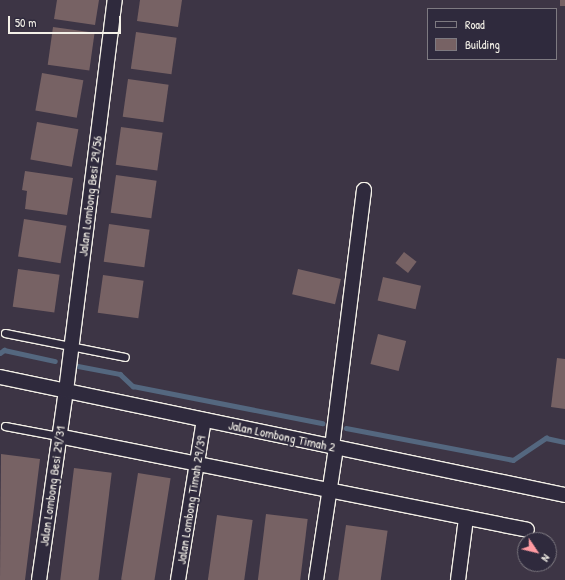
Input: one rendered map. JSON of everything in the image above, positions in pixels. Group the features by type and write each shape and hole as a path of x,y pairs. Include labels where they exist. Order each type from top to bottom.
{"street":[{"name":"Jalan Lombong Besi 29/56","path":"66,391 115,0"},
{"path":"316,580 329,491 364,190"},
{"name":"Jalan Lombong Timah 2","path":"0,377 565,495"},
{"name":"Jalan Lombong Besi 29/31","path":"40,580 58,436 66,391"},
{"name":"Jalan Lombong Timah 29/39","path":"178,580 195,466 204,420"},
{"path":"58,436 195,466 527,530"},
{"path":"458,580 466,518"}],"lane":[{"path":"5,333 72,344 125,357"},
{"path":"5,426 58,436"}],"building":[{"path":"57,0 99,0 95,25 54,19"},
{"path":"140,0 182,0 178,27 137,21"},
{"path":"560,0 565,0 565,6 560,6"},
{"path":"53,27 95,33 89,70 48,65"},
{"path":"136,32 177,38 171,74 131,69"},
{"path":"42,73 83,80 77,118 35,110"},
{"path":"128,79 169,85 163,122 123,117"},
{"path":"37,122 78,129 72,167 30,159"},
{"path":"121,127 163,133 157,170 116,165"},
{"path":"25,171 73,178 67,215 25,209 27,191 22,190"},
{"path":"116,175 157,181 151,218 111,213"},
{"path":"24,219 66,226 61,263 18,257"},
{"path":"109,224 150,230 144,267 104,262"},
{"path":"404,252 417,262 408,273 395,263"},
{"path":"18,269 60,275 54,312 13,307"},
{"path":"298,269 341,279 335,304 292,294"},
{"path":"103,275 144,281 138,318 98,313"},
{"path":"383,277 421,286 416,309 378,300"},
{"path":"378,334 406,341 399,371 371,364"},
{"path":"557,358 565,359 565,409 551,407"},
{"path":"1,454 40,459 25,580 0,580"},
{"path":"74,468 112,473 99,580 60,580"},
{"path":"138,473 171,478 154,580 121,580"},
{"path":"266,514 308,519 300,580 258,580"},
{"path":"217,515 253,520 244,580 208,580"},
{"path":"346,525 388,531 381,580 338,580"}],"waterway":[{"path":"0,353 4,350 55,361"},
{"path":"78,366 120,374 133,386 322,423"},
{"path":"346,428 513,460 546,438 565,442"}]}
